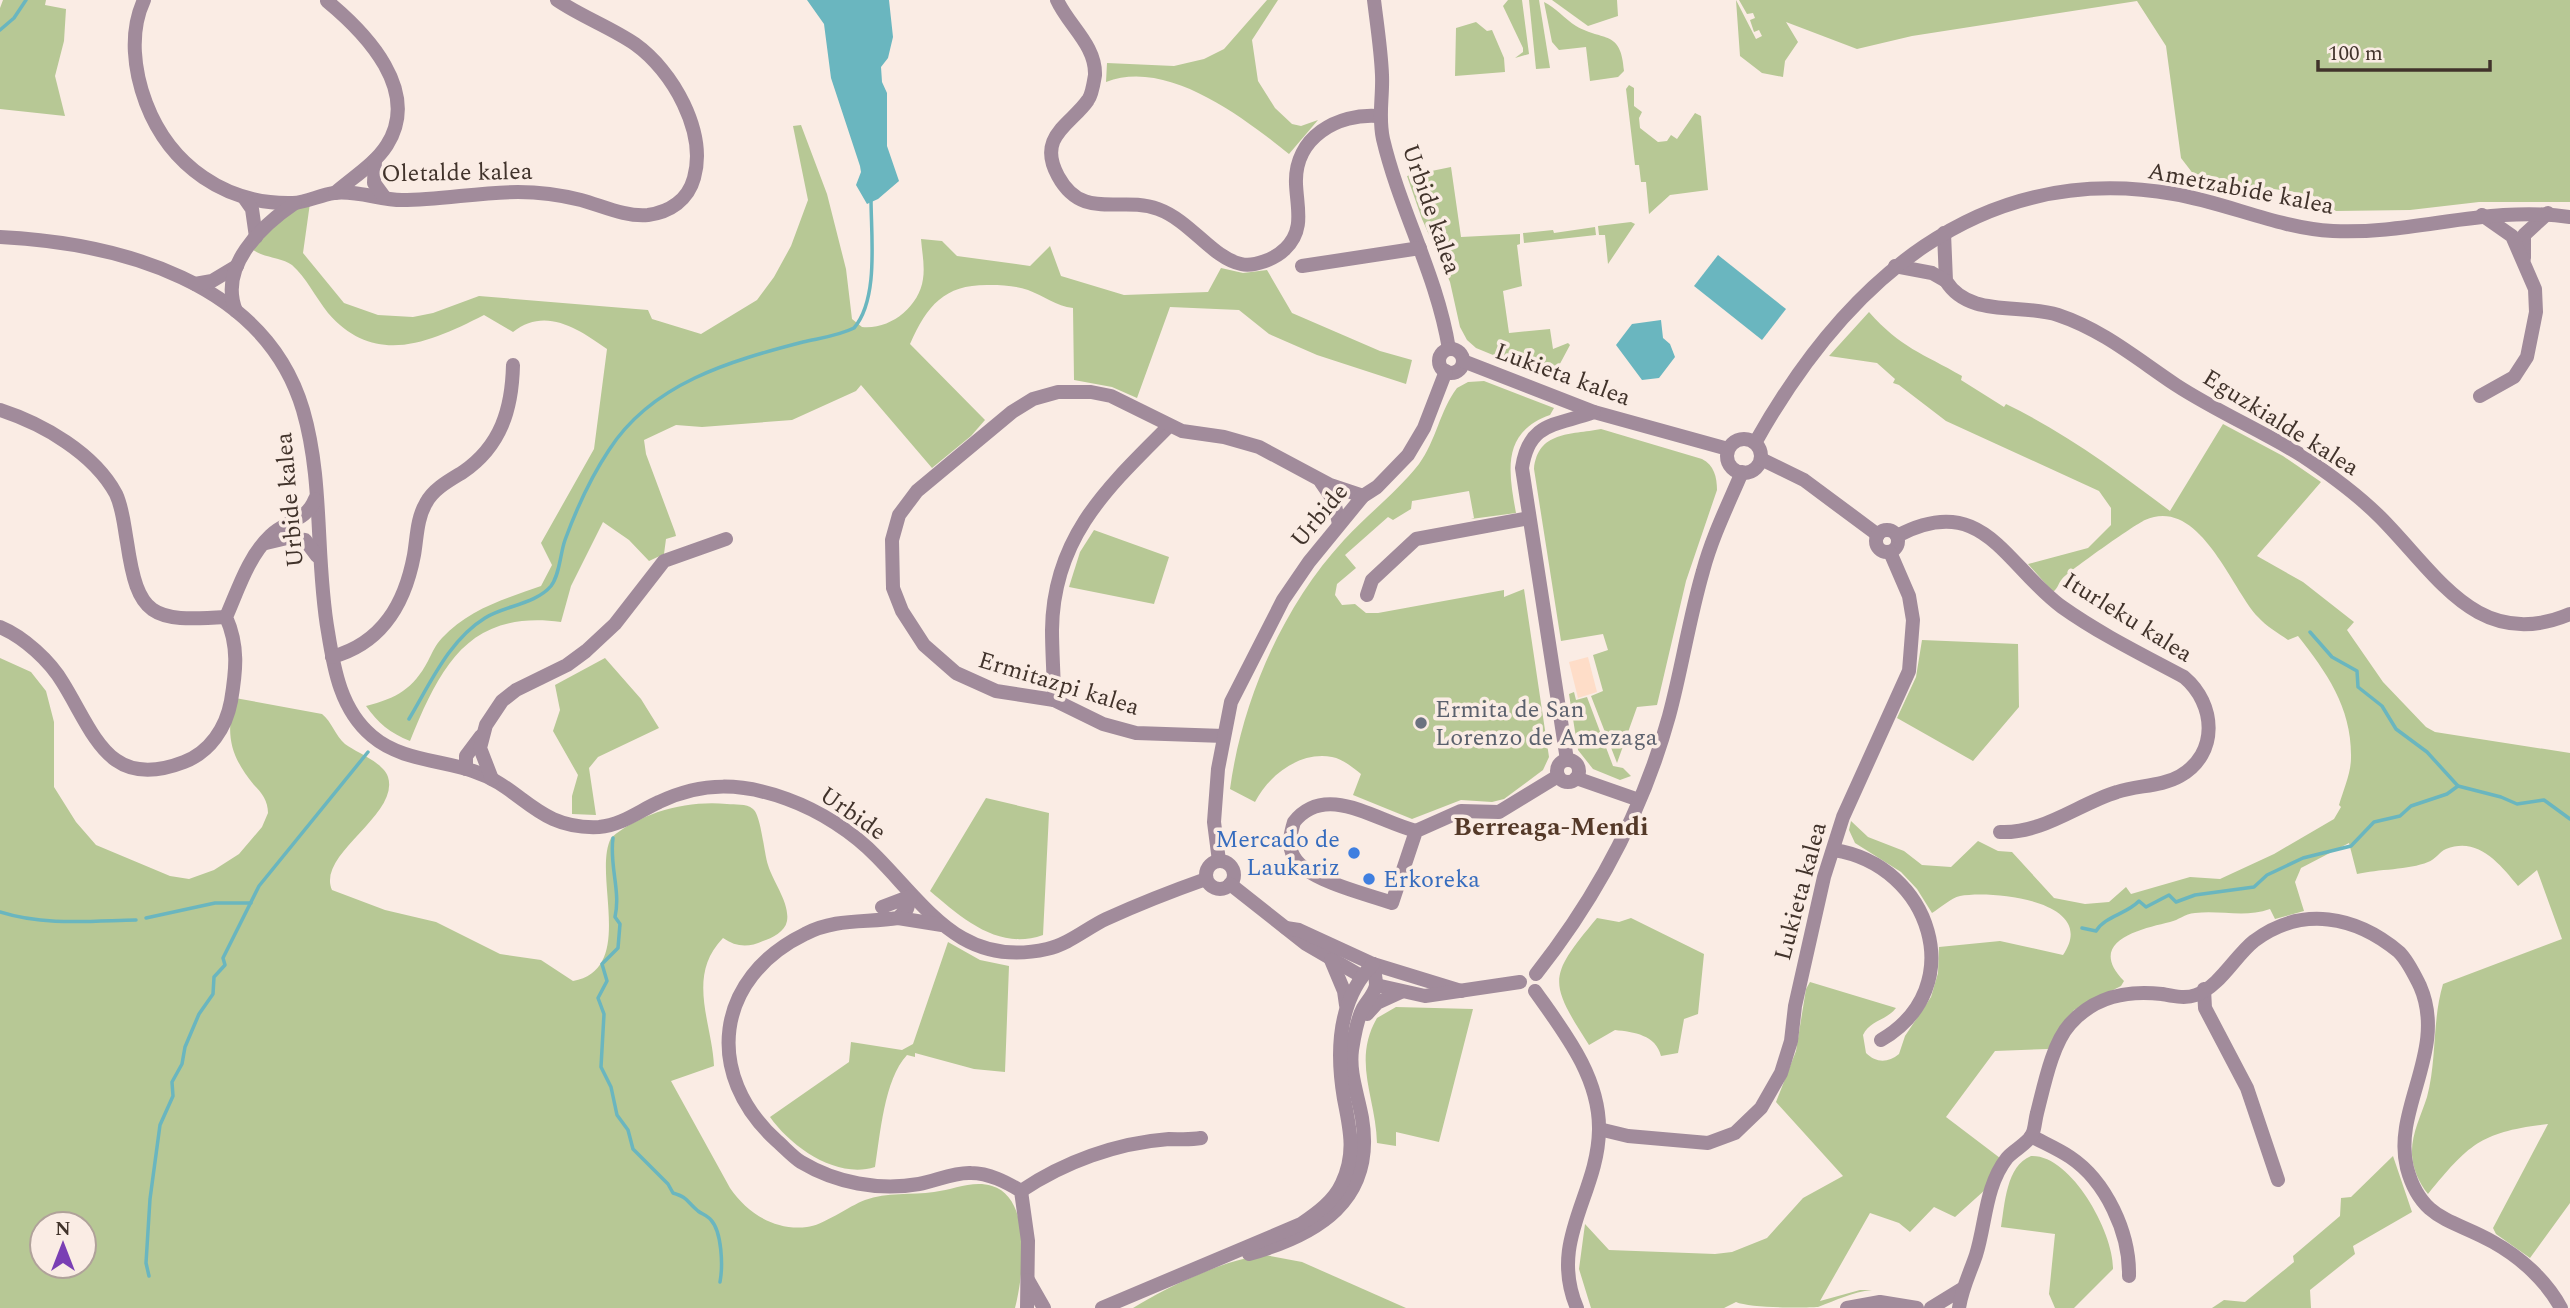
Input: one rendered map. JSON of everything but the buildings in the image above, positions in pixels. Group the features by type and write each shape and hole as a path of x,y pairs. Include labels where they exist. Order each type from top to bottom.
{"street":[{"name":"Oletalde kalea","path":"144,0 139,10 134,44 138,81 152,117 172,148 195,171 216,186 245,199 295,203 335,192 400,200 519,192 551,194 629,215 664,211 683,199 691,187 697,160 693,128 682,102 660,69 637,46 557,0"},
{"path":"1057,0 1090,52 1095,76 1089,99 1063,124 1055,138 1054,163 1065,187 1073,197 1087,203 1147,206 1160,210 1192,229 1216,253 1232,262 1248,265 1268,260 1284,250 1294,237 1300,202 1297,171 1304,151 1316,135 1334,121 1358,115 1378,116"},
{"name":"Urbide kalea","path":"1374,0 1382,78 1378,116 1405,216 1435,284 1449,349"},
{"path":"327,1 363,38 393,76 398,98 397,119 387,145 375,160 335,192"},
{"path":"375,160 374,183 385,198"},
{"name":"Ametzabide kalea","path":"1755,443 1809,357 1866,292 1895,265 1944,233 2004,205 2068,192 2115,189 2174,194 2274,222 2331,231 2358,232 2482,215 2548,214 2570,217"},
{"path":"245,199 252,209 256,237"},
{"name":"Oletalde kalea","path":"224,282 256,237 295,203"},
{"path":"2518,236 2548,214"},
{"path":"2482,215 2518,236"},
{"path":"2480,396 2514,377 2527,357 2536,312 2535,289 2524,261 2516,215"},
{"path":"1940,273 1944,233"},
{"name":"Urbide kalea","path":"0,237 37,239 127,255 168,269 215,296 265,343 295,389 311,446 319,560 332,657 345,701 371,736 402,753 446,764"},
{"name":"Eguzkialde kalea","path":"1922,247 1940,273 1964,299 1980,306 2014,306 2055,314 2090,327 2177,386 2302,456 2379,515 2470,610 2501,623 2522,625 2570,614"},
{"path":"1302,266 1420,248"},
{"name":"Eguzkialde kalea","path":"1895,265 1940,273"},
{"path":"195,284 224,282"},
{"path":"215,296 224,282"},
{"path":"224,282 237,315"},
{"path":"1449,349 1459,352 1463,361 1457,371 1446,371 1440,365 1440,357 1449,349"},
{"name":"Lukieta kalea","path":"1463,361 1594,412 1728,449"},
{"path":"332,657 361,645 390,622 401,604 409,579 420,515 427,500 485,454 498,435 510,405 513,365"},
{"name":"Urbide","path":"1219,861 1214,821 1224,736 1231,702 1283,600 1363,496 1377,487 1408,455 1424,428 1446,371"},
{"name":"Ermitazpi kalea","path":"1224,736 1136,733 1103,724 1054,700 1015,696 973,683 956,673 924,645 902,611 893,588 892,540 899,515 918,491 1012,412 1033,399 1058,392 1101,394 1131,404 1169,426 1259,447 1315,476 1363,496"},
{"path":"0,410 67,443 97,469 116,495 124,522 131,576 145,604 181,620 226,617"},
{"path":"1567,760 1522,468 1530,438 1541,430 1594,412"},
{"path":"1054,700 1052,629 1057,589 1070,544 1103,492 1169,426"},
{"path":"1760,459 1752,471 1742,472 1729,464 1728,449 1740,439 1755,443 1760,459 1804,480 1878,535"},
{"path":"1536,974 1573,927 1610,863 1639,800 1669,717 1703,571 1742,472"},
{"name":"Ermitazpi kalea","path":"1315,476 1334,501 1339,524"},
{"path":"1347,491 1352,509"},
{"path":"0,627 44,658 62,682 101,749 121,764 139,769 163,770 193,759 211,745 222,729 230,708 237,660 235,636 226,617 242,579 262,546 274,533 309,512 316,497"},
{"name":"Ermitazpi kalea","path":"1334,501 1352,509"},
{"path":"1367,595 1372,580 1416,539 1529,518"},
{"path":"296,522 317,528 305,540"},
{"name":"Iturleku kalea","path":"1897,536 1933,523 1949,522 1978,529 2001,546 2033,582 2061,606 2099,631 2184,677 2195,687 2205,704 2209,725 2206,746 2196,763 2180,776 2116,792 2027,829 2000,832"},
{"path":"1888,530 1897,536 1897,545 1890,552 1878,548 1878,535 1888,530"},
{"path":"262,546 287,538 305,540 319,560"},
{"path":"466,769 473,765 475,751 482,735 502,701 516,690 566,665 615,624 664,561 726,539"},
{"name":"Lukieta kalea","path":"1599,1129 1628,1136 1708,1143 1735,1133 1761,1108 1781,1073 1791,1041 1815,905 1843,817 1909,671 1913,645 1911,608 1890,552"},
{"path":"446,764 475,751"},
{"path":"475,751 492,779"},
{"path":"1558,776 1558,765 1567,760"},
{"path":"1567,760 1577,764 1576,778"},
{"name":"Urbide","path":"446,764 492,779 541,815 558,823 597,827 626,820 659,802 701,788 733,785 757,788 802,804 832,822 861,842 911,896 943,925 976,946 1010,954 1054,948 1112,916 1206,879"},
{"path":"1558,776 1567,782 1576,778 1639,800"},
{"path":"1416,831 1392,903 1313,875 1300,867 1291,852 1294,821 1314,804 1331,802 1416,831 1461,811 1499,812 1558,776"},
{"path":"1834,850 1854,853 1887,870 1912,894 1927,927 1930,963 1920,998 1905,1020 1881,1040"},
{"path":"1219,861 1231,867 1233,876 1230,884 1215,888 1206,879 1208,867 1219,861"},
{"path":"883,907 888,895 891,873"},
{"path":"1230,884 1331,960 1376,985 1425,996 1520,982 1527,973 1536,974"},
{"path":"870,919 883,907 911,896"},
{"path":"898,918 907,909 911,896"},
{"path":"943,925 898,918 870,919 822,926 790,942 758,966 737,997 727,1031 733,1078 747,1108 762,1127 800,1162 839,1180 881,1187 917,1184 969,1172 985,1175 1021,1191"},
{"path":"1959,1308 1962,1289 1976,1254 1994,1181 2007,1158 2031,1136 2059,1040 2074,1019 2094,1003 2109,997 2141,992 2176,996 2197,994 2254,942 2300,921 2336,919 2353,922 2401,955 2416,978 2426,1004 2427,1052 2405,1135 2404,1150 2411,1180 2418,1194 2439,1217 2492,1241 2523,1262 2549,1289 2561,1308"},
{"path":"1286,928 1298,930 1373,964 1461,991"},
{"path":"1331,960 1345,991 1347,1007"},
{"path":"1102,1308 1301,1224 1323,1209 1342,1185 1351,1159 1352,1132 1341,1074 1340,1049 1347,1007 1361,976 1373,964"},
{"path":"1184,1273 1276,1247 1311,1232 1328,1221 1340,1206 1360,1167 1364,1141 1353,1063 1361,1010 1376,985 1373,964"},
{"path":"1535,990 1540,982 1536,974"},
{"path":"1520,982 1527,991 1535,990"},
{"path":"2204,989 2203,1002 2247,1088 2278,1180"},
{"path":"1535,990 1572,1043 1596,1101 1598,1146 1590,1180 1571,1229 1568,1253 1569,1276 1577,1308"},
{"path":"1358,1026 1377,1003 1401,992"},
{"path":"2176,996 2211,1021"},
{"name":"Lukieta kalea","path":"1598,1146 1628,1136"},
{"path":"2031,1136 2071,1157 2103,1193 2120,1230 2129,1276"},
{"path":"1021,1191 1075,1160 1168,1139 1201,1139"},
{"path":"1021,1191 1028,1241 1027,1308"},
{"path":"1027,1279 1045,1308"},
{"path":"1931,1308 1962,1289"},
{"path":"1847,1308 1880,1302 1917,1308"}],"shaded area":[{"path":"1588,657 1597,692 1578,698 1569,662"}],"green space":[{"path":"3,0 46,0 45,5 66,9 64,41 55,76 65,116 0,109 0,8"},
{"path":"1267,0 1278,0 1252,40 1258,81 1275,108 1292,124 1301,126 1318,120 1289,154 1227,109 1179,85 1154,78 1130,77 1106,82 1107,63 1174,66 1204,59 1224,49"},
{"path":"1508,0 1522,0 1529,54 1515,58 1523,52 1523,48 1503,6"},
{"path":"1529,0 1539,0 1550,68 1536,69"},
{"path":"1552,0 1617,0 1618,16 1588,26"},
{"path":"1736,0 1756,39 1762,36 1759,30 1754,32 1750,20 1755,18 1753,13 1747,14 1739,0 2570,0 2570,202 2479,202 2410,210 2336,211 2312,195 2268,188 2248,194 2201,184 2181,158 2166,46 2137,1 1912,36 1857,49 1786,22 1798,42 1785,61 1783,77 1762,73 1740,56"},
{"path":"1544,2 1576,26 1615,43 1619,48 1624,71 1618,77 1590,81 1586,47 1559,50 1552,42"},
{"path":"1476,22 1487,31 1492,30 1504,58 1505,72 1455,76 1456,28"},
{"path":"1629,85 1634,88 1634,106 1642,112 1639,118 1640,128 1658,142 1667,141 1671,135 1677,139 1695,113 1701,116 1708,190 1670,195 1649,214 1646,182 1641,182 1639,165 1635,165 1626,89"},
{"path":"801,125 827,194 846,269 852,319 862,327 893,321 916,299 924,274 921,239 942,241 957,256 1030,266 1050,246 1061,276 1124,295 1208,292 1221,268 1243,273 1267,270 1292,313 1380,351 1412,360 1406,384 1317,355 1269,334 1239,310 1170,307 1137,398 1112,387 1074,380 1073,308 1014,287 990,285 961,288 931,307 910,344 985,420 971,436 932,468 861,385 856,391 792,420 702,427 676,425 644,440 646,454 676,536 666,539 664,554 649,561 629,540 603,522 571,586 561,622 529,621 503,625 481,634 447,667 410,741 390,731 366,706 387,700 410,685 422,671 440,640 464,619 488,606 541,586 552,565 541,543 594,449 607,349 562,323 537,321 525,324 513,332 484,315 423,341 384,345 364,340 346,330 328,313 292,265 252,249 285,215 310,203 303,253 344,303 378,315 413,317 433,313 479,296 648,310 652,319 701,334 757,300 774,277 791,246 808,200 793,126"},
{"path":"1451,167 1461,237 1520,234 1520,244 1517,245 1522,286 1503,291 1509,333 1550,329 1553,349 1568,343 1570,345 1555,373 1476,348 1467,340 1460,327 1450,282 1422,219 1407,176"},
{"path":"1631,222 1635,224 1608,264 1605,235 1599,235 1598,226"},
{"path":"1595,227 1596,235 1524,243 1523,233 1553,230 1554,233"},
{"path":"1869,312 1902,342 1962,376 1961,380 2004,407 2006,404 2028,415 2070,440 2170,511 2223,424 2283,456 2321,482 2257,556 2303,582 2354,622 2347,630 2383,682 2426,727 2435,732 2570,753 2570,1203 2530,1258 2496,1234 2493,1228 2548,1124 2507,1131 2479,1143 2455,1163 2428,1194 2415,1171 2412,1147 2430,1083 2437,1012 2443,984 2562,939 2537,870 2518,886 2487,854 2468,846 2458,846 2446,849 2420,865 2357,874 2349,843 2301,868 2295,882 2304,911 2275,919 2270,909 2251,913 2195,913 2132,933 2114,947 2111,956 2114,967 2124,981 2121,986 2074,1010 2048,1049 1995,1051 1946,1117 2000,1158 1986,1189 1955,1217 1934,1207 1910,1232 1899,1223 1870,1213 1820,1301 1860,1290 1872,1290 1851,1294 1818,1307 1764,1306 1736,1302 1724,1308 1591,1308 1579,1269 1585,1224 1609,1250 1715,1254 1732,1252 1767,1238 1803,1198 1843,1176 1776,1102 1796,1051 1806,989 1810,982 1896,1008 1870,1026 1863,1035 1866,1053 1874,1059 1886,1060 1899,1054 1905,1036 1931,997 1938,973 1939,947 2000,941 2063,955 2071,937 2067,922 2055,911 2038,903 1995,895 1960,896 1932,913 1917,889 1901,872 1855,843 1849,830 1851,821 1868,837 1904,851 1922,865 1951,867 1978,841 1998,851 2012,852 2054,898 2085,904 2109,902 2126,887 2131,894 2190,877 2220,879 2274,854 2334,819 2341,807 2339,805 2351,764 2347,723 2336,692 2298,636 2288,640 2261,620 2198,533 2182,521 2165,516 2145,520 2116,539 2067,574 2053,592 2028,564 2088,548 2111,525 2111,508 2099,491 1946,421 1893,383 1895,379 1877,363 1829,356"},
{"path":"1484,381 1554,408 1550,415 1534,422 1523,431 1516,442 1512,454 1511,482 1516,513 1471,519 1474,518 1469,491 1412,501 1411,509 1393,520 1388,517 1345,555 1356,568 1337,584 1335,595 1342,605 1355,604 1366,613 1378,613 1504,590 1504,597 1524,589 1549,757 1543,770 1504,799 1492,802 1461,800 1412,819 1353,795 1361,774 1344,761 1332,757 1320,756 1297,761 1277,774 1255,802 1230,789 1244,722 1255,689 1284,624 1302,594 1344,540 1419,464 1457,388 1468,382"},
{"path":"1601,429 1702,459 1712,468 1717,485 1686,581 1657,705 1637,707 1617,763 1591,696 1603,691 1593,655 1608,650 1603,634 1561,641 1534,469 1537,457 1549,441 1567,434"},
{"path":"1094,530 1169,557 1154,604 1069,587 1080,552"},
{"path":"1922,640 2018,644 2019,707 1973,761 1897,718 1916,677"},
{"path":"0,658 31,672 46,691 54,722 54,787 76,822 96,845 170,876 189,879 214,870 239,854 262,827 268,813 264,798 239,764 232,744 230,723 235,698 322,714 345,744 375,762 388,777 388,791 382,806 336,862 330,876 332,890 385,910 436,922 500,954 541,960 573,981 592,973 603,959 608,940 606,874 611,838 636,821 681,806 712,803 750,807 756,813 768,865 784,900 786,925 774,936 752,945 733,943 723,938 712,953 703,984 714,1066 671,1081 730,1188 753,1212 773,1223 795,1227 813,1226 873,1197 985,1184 1005,1193 1014,1206 1022,1240 1021,1278 1015,1308 0,1308"},
{"path":"605,658 641,699 659,728 598,757 589,768 596,815 572,814 572,796 578,775 553,731 560,710 555,685"},
{"path":"1574,692 1576,700 1587,697 1613,766 1623,768 1631,776 1620,780 1593,769 1578,750 1569,694"},
{"path":"986,798 1049,813 1043,935 1011,939 996,935 968,921 930,891"},
{"path":"1597,918 1619,922 1631,918 1704,954 1698,1014 1684,1019 1678,1053 1661,1056 1649,1039 1615,1030 1589,1045 1576,1024 1566,1006 1559,980 1569,954"},
{"path":"948,942 980,960 1009,966 1005,1072 974,1069 915,1053 915,1057 907,1055 899,1065 888,1093 875,1167 846,1169 831,1165 803,1150 779,1129 770,1117 849,1062 851,1042 902,1050 913,1044"},
{"path":"1396,1007 1473,1009 1439,1142 1396,1132 1396,1146 1377,1143 1367,1080 1366,1049 1377,1018"},
{"path":"2031,1156 2046,1159 2075,1181 2098,1217 2106,1236 2113,1269 2074,1308 2055,1308 2049,1294 2055,1234 2001,1227 2012,1177 2016,1168"},
{"path":"2393,1156 2412,1212 2353,1246 2355,1254 2310,1290 2311,1308 2212,1308 2224,1300 2245,1302 2294,1262 2293,1256 2340,1216 2341,1198 2351,1197"},
{"path":"1265,1255 1302,1262 1406,1308 1133,1308 1197,1275 1250,1257"}],"water":[{"path":"807,0 889,0 893,37 888,58 881,67 882,82 887,93 887,146 899,181 878,199 867,204 856,185 861,172 860,166 831,78 824,24"},
{"path":"1718,255 1786,309 1762,340 1694,286"},
{"path":"1661,320 1663,338 1670,344 1675,357 1659,378 1642,380 1616,345 1632,324"}],"waterway":[{"path":"0,30 14,18 26,0"},
{"path":"409,719 441,664 472,627 493,614 537,597 551,586 569,529 596,471 627,427 647,408 670,391 721,367 854,328 862,316 870,284 871,199"},
{"path":"2310,632 2332,657 2357,671 2358,687 2382,706 2396,729 2427,752 2458,786 2517,804 2544,800 2570,819"},
{"path":"149,1276 146,1263 150,1199 160,1125 173,1096 172,1082 182,1064 185,1047 199,1014 213,994 214,977 225,965 223,958 259,886 368,752"},
{"path":"2082,928 2096,931 2105,922 2139,901 2146,907 2169,895 2176,902 2195,895 2254,887 2267,875 2303,858 2351,846 2374,822 2400,816 2411,806 2447,794 2458,786"},
{"path":"613,838 612,858 617,897 615,917 620,924 618,948 602,964 607,981 598,998 604,1014 601,1067 611,1087 617,1115 628,1130 633,1149 668,1184 673,1193 685,1198 715,1225 721,1249 720,1282"},
{"path":"146,918 215,903 251,903"},
{"path":"0,912 50,921 136,920"}],"place":[{"name":"Ermita de San Lorenzo de Amezaga","path":"1421,723"},
{"name":"Mercado de Laukariz","path":"1354,853"},
{"name":"Erkoreka","path":"1369,879"}],"district":[{"name":"Berreaga-Mendi","path":"1551,826"}]}
